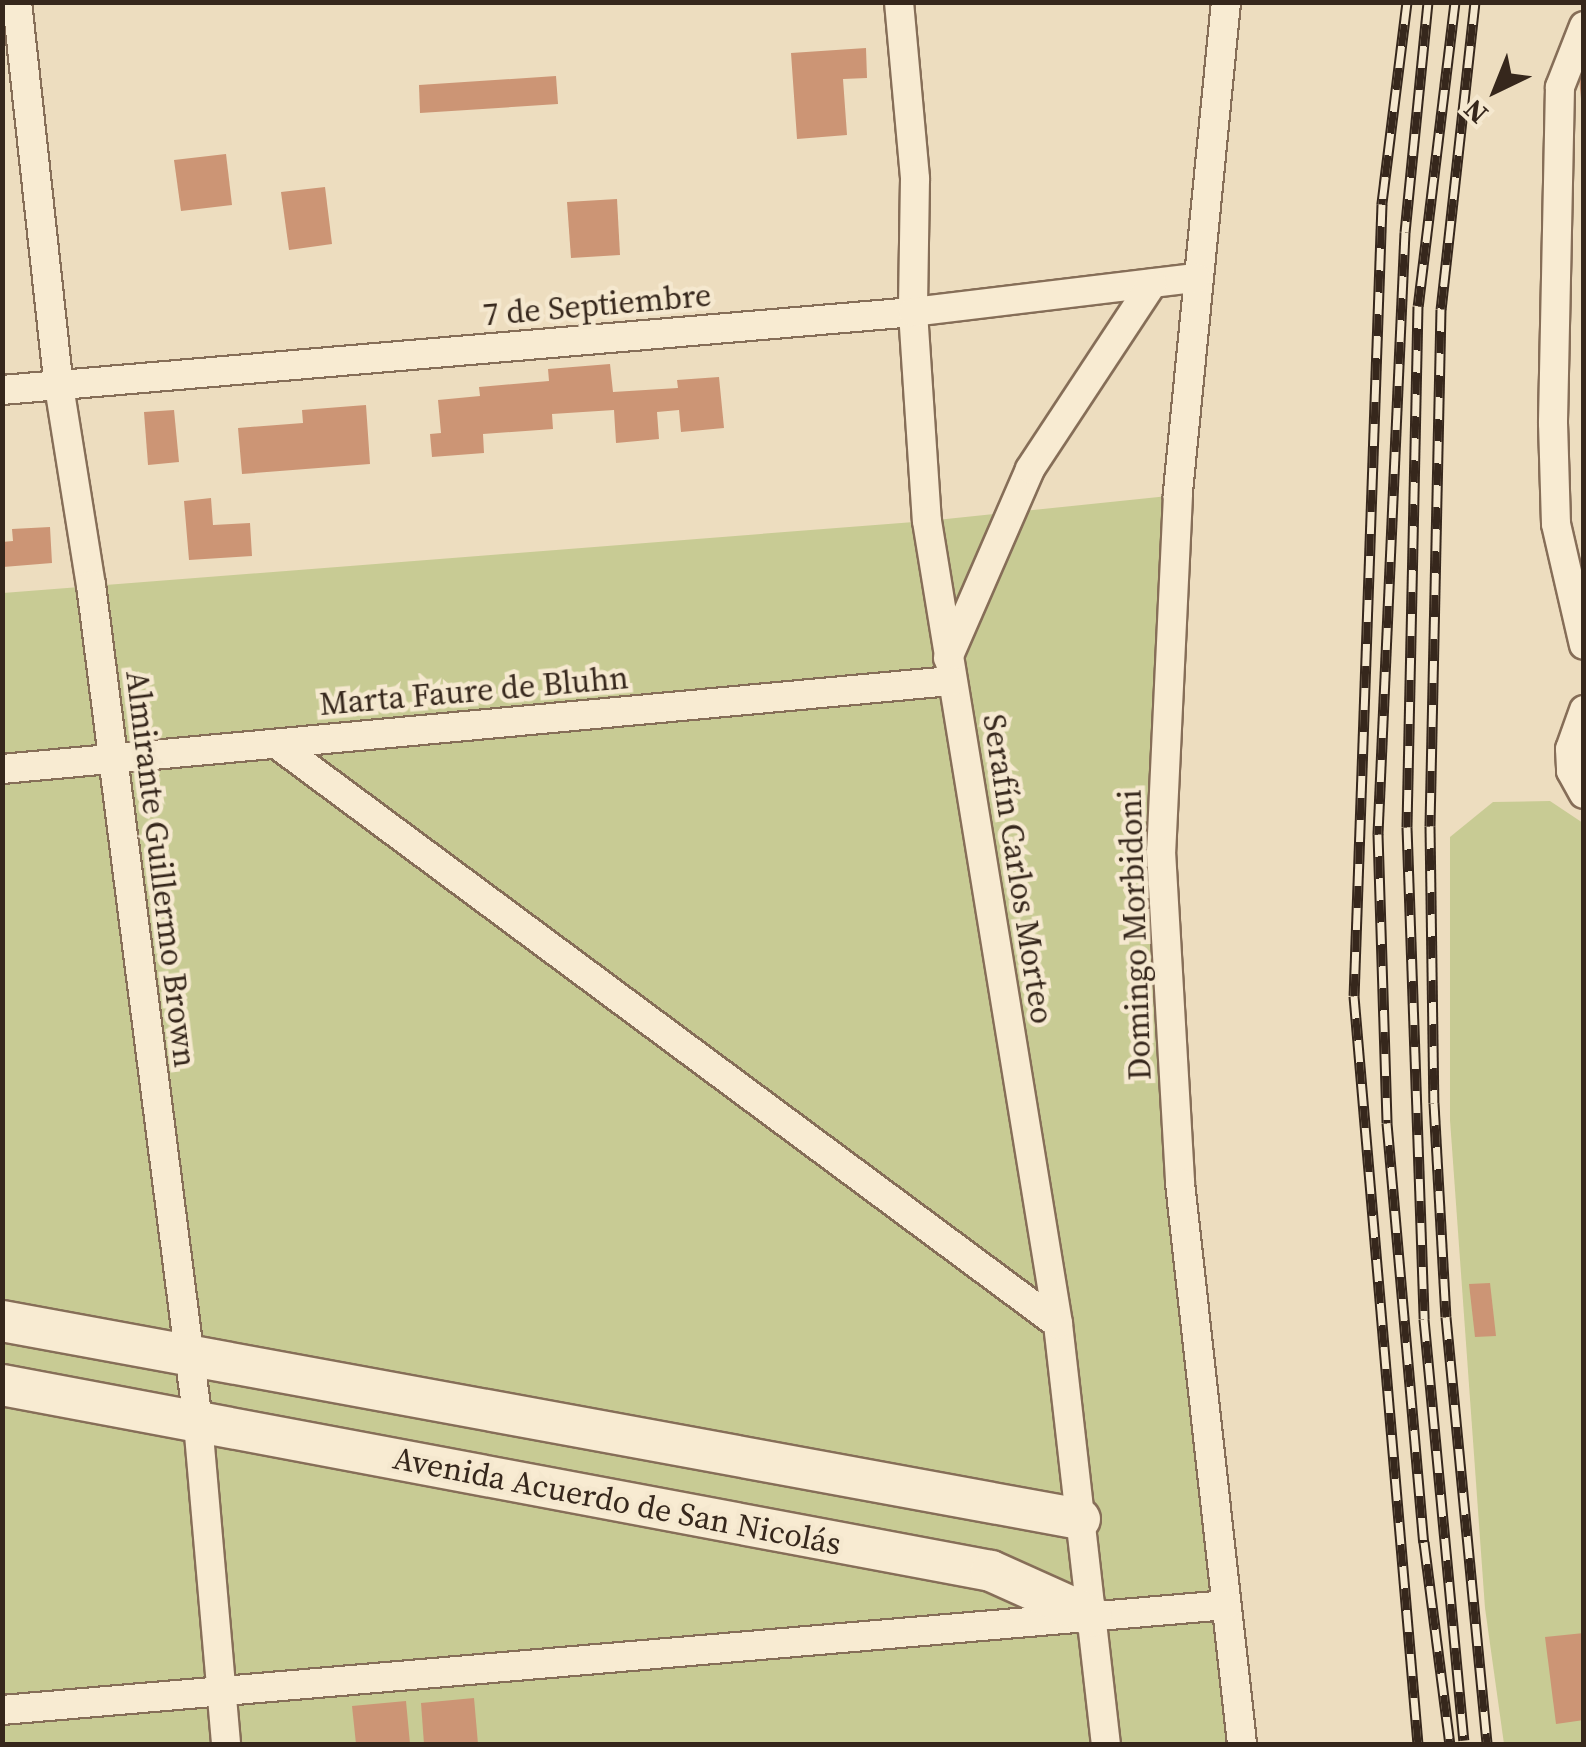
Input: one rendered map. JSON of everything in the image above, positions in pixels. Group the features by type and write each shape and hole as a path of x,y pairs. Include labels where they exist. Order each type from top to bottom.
{"street":[{"name":"Almirante Guillermo Brown","path":"18,2 59,386 198,1423 226,1744"},
{"name":"Serafín Carlos Morteo","path":"899,2 915,179 913,312 927,522 1058,1324 1106,1744"},
{"name":"Domingo Morbidoni","path":"1226,2 1196,278 1178,495 1161,852 1180,1183 1242,1744"},
{"path":"1584,26 1560,87 1553,423 1556,524 1584,645"},
{"name":"7 de Septiembre","path":"2,390 913,312 1196,278"},
{"path":"949,670 1030,469 1152,284"},
{"name":"Marta Faure de Bluhn","path":"2,769 278,745 949,670"},
{"path":"1584,710 1570,748 1571,771 1584,794"},
{"path":"278,745 1058,1324"},
{"name":"Avenida Acuerdo de San Nicolás","path":"2,1321 1080,1520"},
{"name":"Avenida Acuerdo de San Nicolás","path":"2,1385 992,1571 1091,1616 1226,1606"},
{"path":"2,1710 1091,1616"}],"green space":[{"path":"1178,495 1161,852 1242,1744 3,1744 3,593 927,521"},
{"path":"1550,801 1583,823 1583,1744 1504,1744 1485,1608 1450,1120 1450,837 1493,802"}],"building":[{"path":"866,48 867,78 843,79 847,135 797,139 791,53"},
{"path":"1584,66 1584,99 1581,99 1578,67"},
{"path":"556,76 558,104 420,113 419,85"},
{"path":"226,154 232,205 181,211 174,160"},
{"path":"325,187 332,244 289,250 281,192"},
{"path":"617,199 620,255 571,258 567,202"},
{"path":"610,364 613,392 678,388 677,380 719,377 724,428 681,432 679,410 657,412 659,439 616,443 614,410 552,414 553,429 483,434 484,453 432,457 430,434 441,433 438,400 480,396 479,387 549,381 548,369"},
{"path":"366,405 370,464 242,474 238,428 303,423 302,410"},
{"path":"174,410 179,462 148,465 144,412"},
{"path":"211,498 213,525 250,523 252,556 189,560 184,501"},
{"path":"50,527 52,563 3,567 2,542 13,541 12,529"},
{"path":"1490,1283 1496,1336 1475,1337 1469,1284"},
{"path":"1584,1633 1584,1720 1556,1724 1545,1637"},
{"path":"474,1698 478,1744 424,1744 421,1703"},
{"path":"406,1701 410,1744 356,1744 352,1706"}],"railway":[{"path":"1407,2 1382,204 1354,996 1418,1744"},
{"path":"1428,2 1405,232 1378,834 1387,1123 1424,1542 1450,1744"},
{"path":"1455,2 1418,306 1407,827 1424,1319 1464,1740"},
{"path":"1475,2 1441,309 1430,826 1434,1103 1446,1317 1487,1744"}]}
